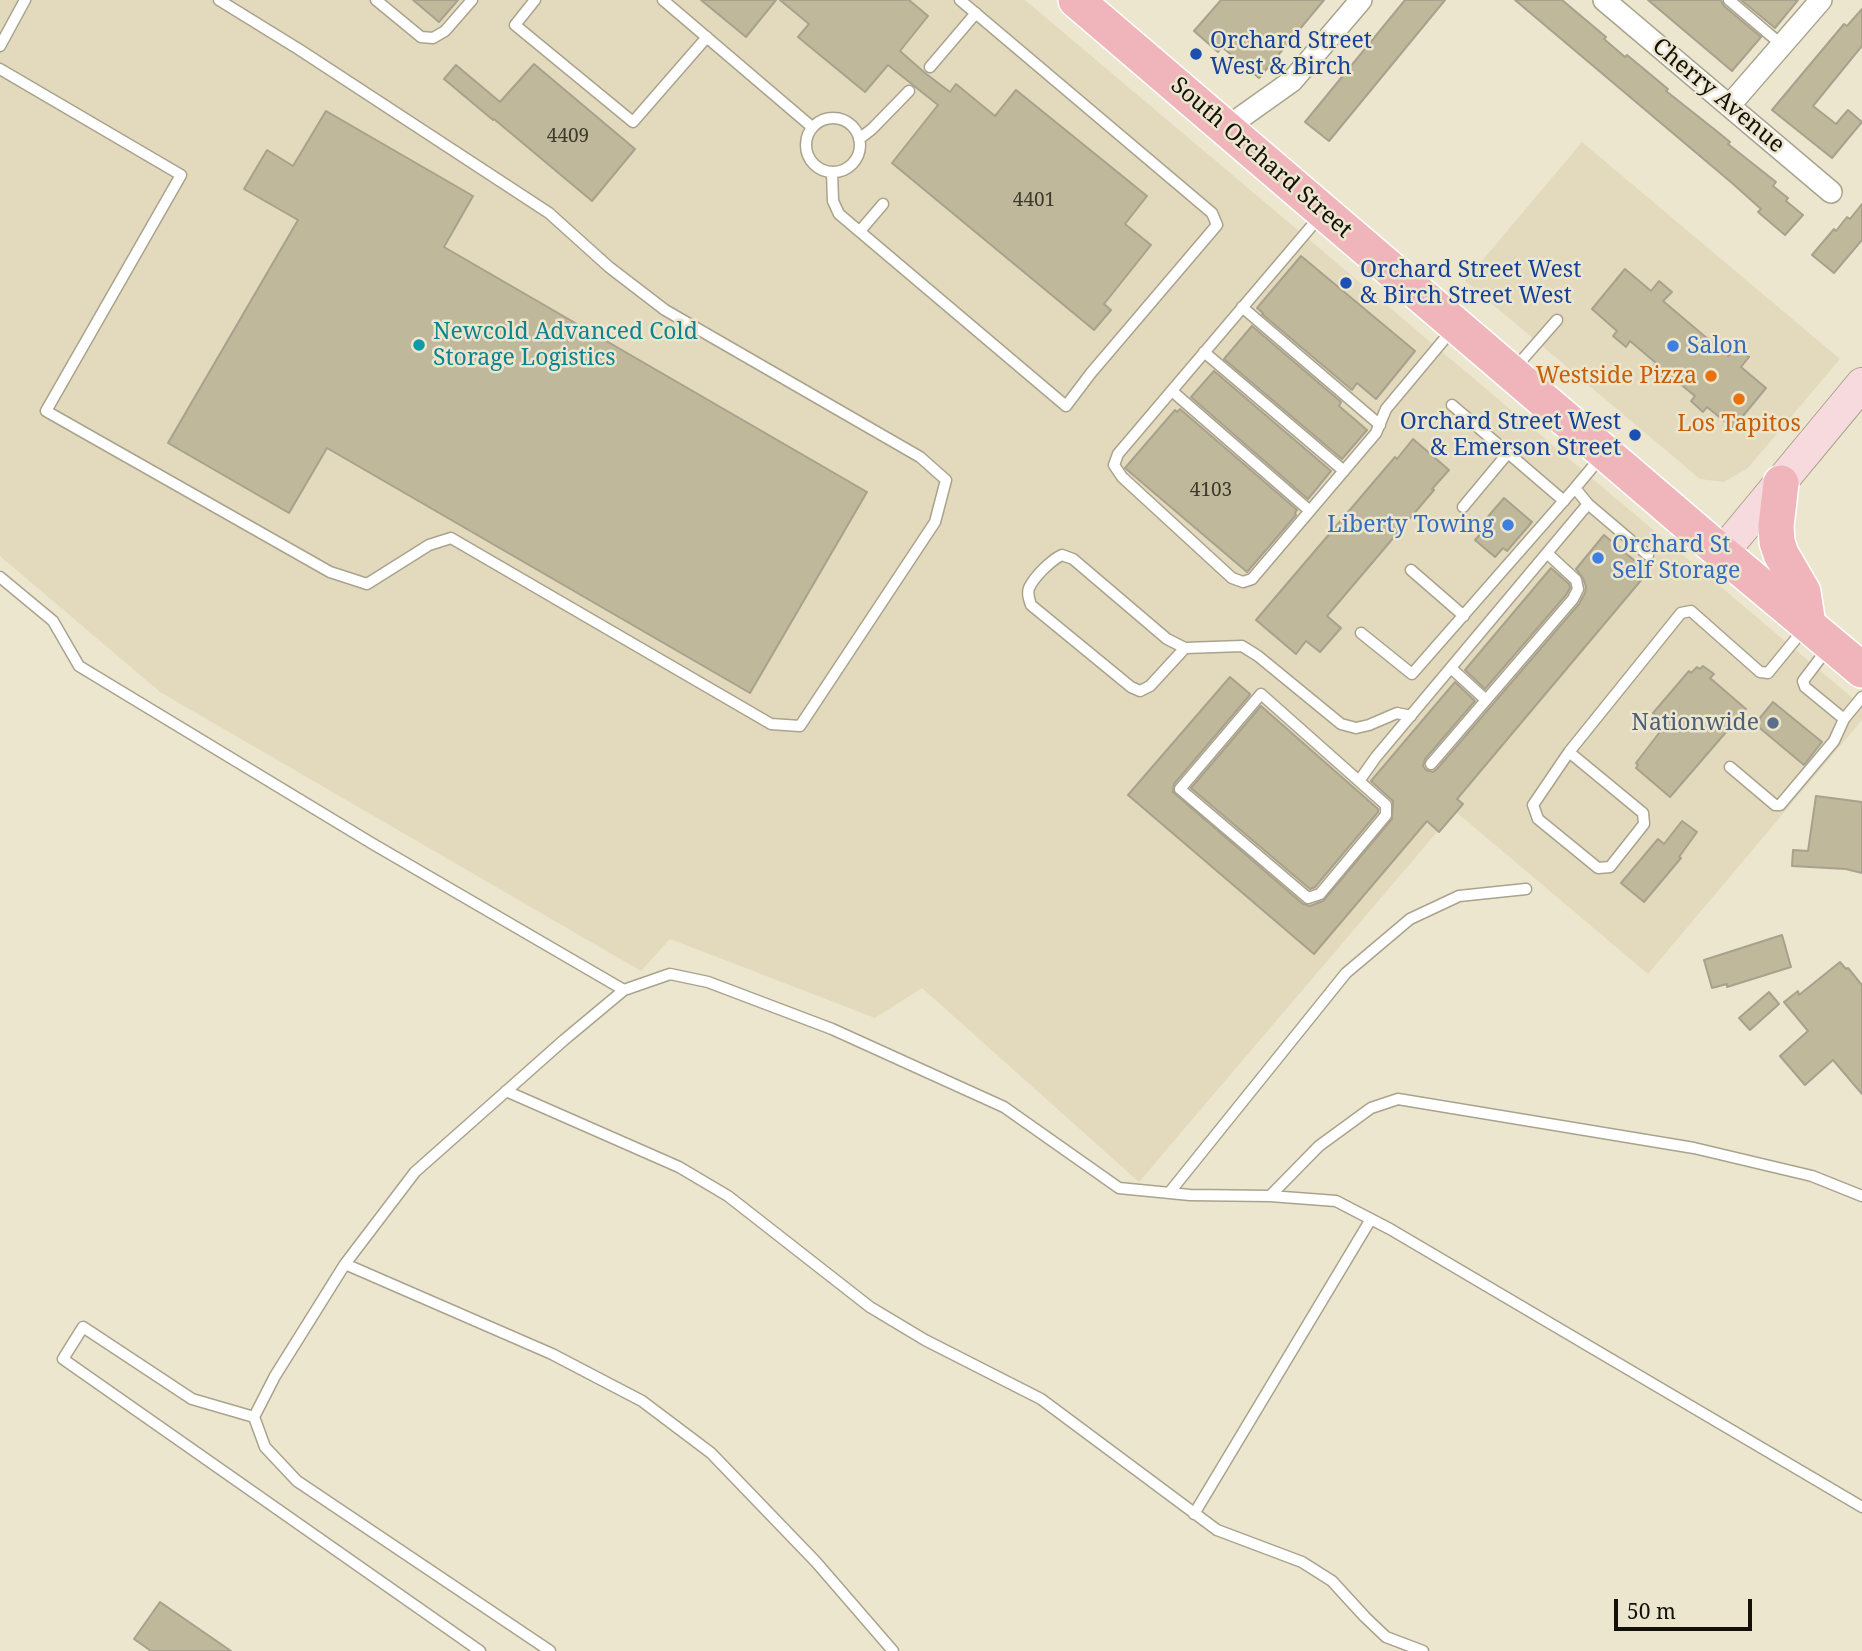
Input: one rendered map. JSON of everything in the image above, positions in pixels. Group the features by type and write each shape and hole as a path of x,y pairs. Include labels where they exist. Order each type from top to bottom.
{"main road":[{"name":"South Orchard Street","path":"1076,0 1862,670"},
{"path":"1722,553 1862,384"},
{"path":"1781,483 1777,542 1781,554 1804,592 1819,634"}],"street":[{"path":"1226,128 1292,81 1361,0"},
{"name":"Cherry Avenue","path":"1604,0 1831,192"},
{"path":"1729,106 1821,0"}],"lane":[{"path":"0,46 25,0"},
{"path":"0,69 181,175 46,411 330,572 367,584 429,545 451,538 771,724 800,726 934,522 946,480 920,457 665,310 609,267 548,213 219,0"},
{"path":"376,0 421,37 433,38 445,31 472,0"},
{"path":"535,0 515,24 633,122 707,37"},
{"path":"663,0 812,127"},
{"path":"832,172 833,201 839,214 1066,406 1217,225 1212,213 960,0"},
{"path":"1729,0 1782,45"},
{"path":"930,67 976,13"},
{"path":"859,139 909,92"},
{"path":"835,117 851,124 859,139 860,147 854,162 841,171 832,172 818,168 808,156 806,141 812,127 826,118 835,117"},
{"path":"860,231 883,204"},
{"path":"1324,212 1118,454 1114,465 1122,477 1232,578 1243,582 1252,579 1376,433 1386,409 1456,325"},
{"path":"1242,307 1380,425"},
{"path":"1511,372 1557,320"},
{"path":"1204,352 1344,471"},
{"path":"1172,391 1310,511"},
{"path":"1452,405 1564,501"},
{"path":"1464,507 1508,453"},
{"path":"1361,633 1412,674 1605,453"},
{"path":"1575,488 1588,504 1648,555"},
{"path":"1359,781 1588,504"},
{"path":"1431,764 1573,599 1578,589 1576,580 1548,554"},
{"path":"1185,648 1150,686 1140,691 1131,687 1031,605 1028,597 1030,586 1052,560 1062,555 1073,559 1167,639 1185,648 1242,646 1341,724 1356,728 1397,713 1411,716"},
{"path":"1411,570 1464,616"},
{"path":"0,577 52,621 79,666 373,844 624,990"},
{"path":"1569,751 1643,813 1644,824 1610,867 1598,868 1538,819 1533,805 1569,751 1681,613 1691,611 1760,672 1768,673 1819,634"},
{"path":"1819,634 1803,681 1805,687 1844,719"},
{"path":"1451,668 1486,699"},
{"path":"1261,694 1359,781 1386,805 1386,815 1320,894 1308,898 1181,789 1261,694"},
{"path":"1730,767 1775,804 1780,805 1835,741 1844,719 1862,697"},
{"path":"1169,1193 1346,974 1399,928 1410,919 1459,896 1526,890"},
{"path":"550,1651 297,1481 265,1447 254,1417 275,1376 345,1264 415,1172 624,990 670,974 709,982 831,1029 1004,1107 1119,1188 1190,1195 1336,1200 1862,1507"},
{"path":"506,1091 679,1167 728,1196 870,1307 925,1340 1041,1399 1217,1530 1302,1562 1332,1581 1386,1637 1423,1651"},
{"path":"1270,1196 1320,1146 1371,1108 1398,1099 1694,1148 1812,1176 1862,1196"},
{"path":"1194,1514 1371,1219"},
{"path":"345,1264 552,1354 642,1401 711,1453 816,1562 893,1651"},
{"path":"254,1417 192,1399 83,1327 63,1359 480,1651"}],"shaded area":[{"path":"0,0 1025,0 1862,706 1862,720 1648,974 1455,811 1139,1182 922,988 875,1018 670,939 641,971 160,692 0,556"},
{"path":"1582,142 1840,359 1748,468 1724,482 1700,479 1465,281"}],"building":[{"path":"413,0 458,0 439,22"},
{"path":"701,0 776,0 746,37"},
{"path":"780,0 909,0 928,16 900,51 925,73 950,92 956,84 995,116 1016,90 1147,196 1125,224 1151,245 1104,304 1111,310 1094,330 892,163 938,105 888,65 865,92 798,37 809,24"},
{"path":"1221,0 1324,0 1259,78 1222,47 1218,52 1194,31"},
{"path":"1405,0 1445,0 1329,141 1305,122"},
{"path":"1515,0 1562,0 1625,57 1627,55 1668,89 1666,91 1730,142 1728,144 1776,182 1773,186 1803,215 1785,235 1758,212 1761,209 1732,183"},
{"path":"1648,0 1721,0 1724,6 1761,37 1732,71"},
{"path":"1741,0 1798,0 1775,28"},
{"path":"1862,9 1862,46 1813,106 1836,124 1848,110 1862,122 1832,158 1772,110 1844,24 1847,26"},
{"path":"534,64 635,149 592,201 444,79 456,65 500,102"},
{"name":"Newcold Advanced Cold Storage Logistics","path":"326,111 473,196 444,247 867,492 750,693 327,448 289,513 168,443 298,220 244,189 267,150 293,166"},
{"path":"1862,204 1862,240 1834,273 1812,255 1834,229 1836,231 1847,217 1850,219"},
{"path":"1301,256 1415,351 1376,399 1357,383 1352,390 1257,308"},
{"path":"1625,269 1651,291 1659,281 1672,292 1663,301 1728,356 1736,347 1749,357 1741,367 1766,388 1733,428 1707,407 1703,412 1691,401 1695,396 1668,374 1664,379 1651,368 1656,363 1630,341 1626,347 1613,336 1617,331 1592,309"},
{"path":"1252,326 1341,402 1339,406 1367,430 1342,459 1224,359"},
{"path":"1214,371 1331,471 1308,499 1191,397"},
{"path":"1180,409 1297,510 1296,515 1247,572 1125,468 1175,410 1177,412"},
{"path":"1413,439 1449,470 1327,616 1341,628 1320,652 1306,641 1296,654 1256,620"},
{"path":"1504,498 1532,522 1507,551 1503,548 1495,557 1475,540 1483,531 1479,527"},
{"path":"1604,535 1648,572 1457,799 1463,804 1439,832 1427,821 1314,954 1128,795 1230,677 1250,694 1174,784 1173,792 1303,904 1310,906 1323,901 1392,819 1393,801 1371,781 1455,682 1475,701 1425,759 1423,766 1426,770 1433,772 1437,769 1579,604 1586,587 1576,569"},
{"path":"1551,568 1570,588 1485,689 1465,670"},
{"path":"1703,666 1714,674 1710,678 1746,709 1670,797 1636,768 1636,763 1666,724 1653,713 1689,671 1691,673 1697,667 1700,669"},
{"path":"1773,702 1822,742 1804,765 1755,724"},
{"path":"1261,706 1378,809 1315,887 1310,889 1191,788"},
{"path":"1816,796 1862,802 1862,873 1846,869 1792,866 1793,850 1808,851"},
{"path":"1682,821 1697,832 1679,857 1681,858 1644,902 1621,883 1658,839 1664,844"},
{"path":"1782,935 1791,967 1727,987 1727,984 1712,988 1704,960"},
{"path":"1840,962 1862,985 1862,1094 1833,1060 1805,1085 1780,1056 1808,1031 1784,1002 1798,991 1799,995"},
{"path":"1769,992 1779,1004 1750,1030 1739,1018"},
{"path":"160,1602 231,1651 151,1651 134,1639"}],"place":[{"name":"Orchard Street West & Birch","path":"1196,54"},
{"name":"Orchard Street West & Birch Street West","path":"1346,283"},
{"name":"Newcold Advanced Cold Storage Logistics","path":"419,345"},
{"name":"Salon","path":"1673,346"},
{"name":"Westside Pizza","path":"1711,376"},
{"name":"Los Tapitos","path":"1739,399"},
{"name":"Orchard Street West & Emerson Street","path":"1635,435"},
{"name":"Liberty Towing","path":"1508,525"},
{"name":"Orchard St Self Storage","path":"1598,558"},
{"name":"Nationwide","path":"1773,723"}]}
